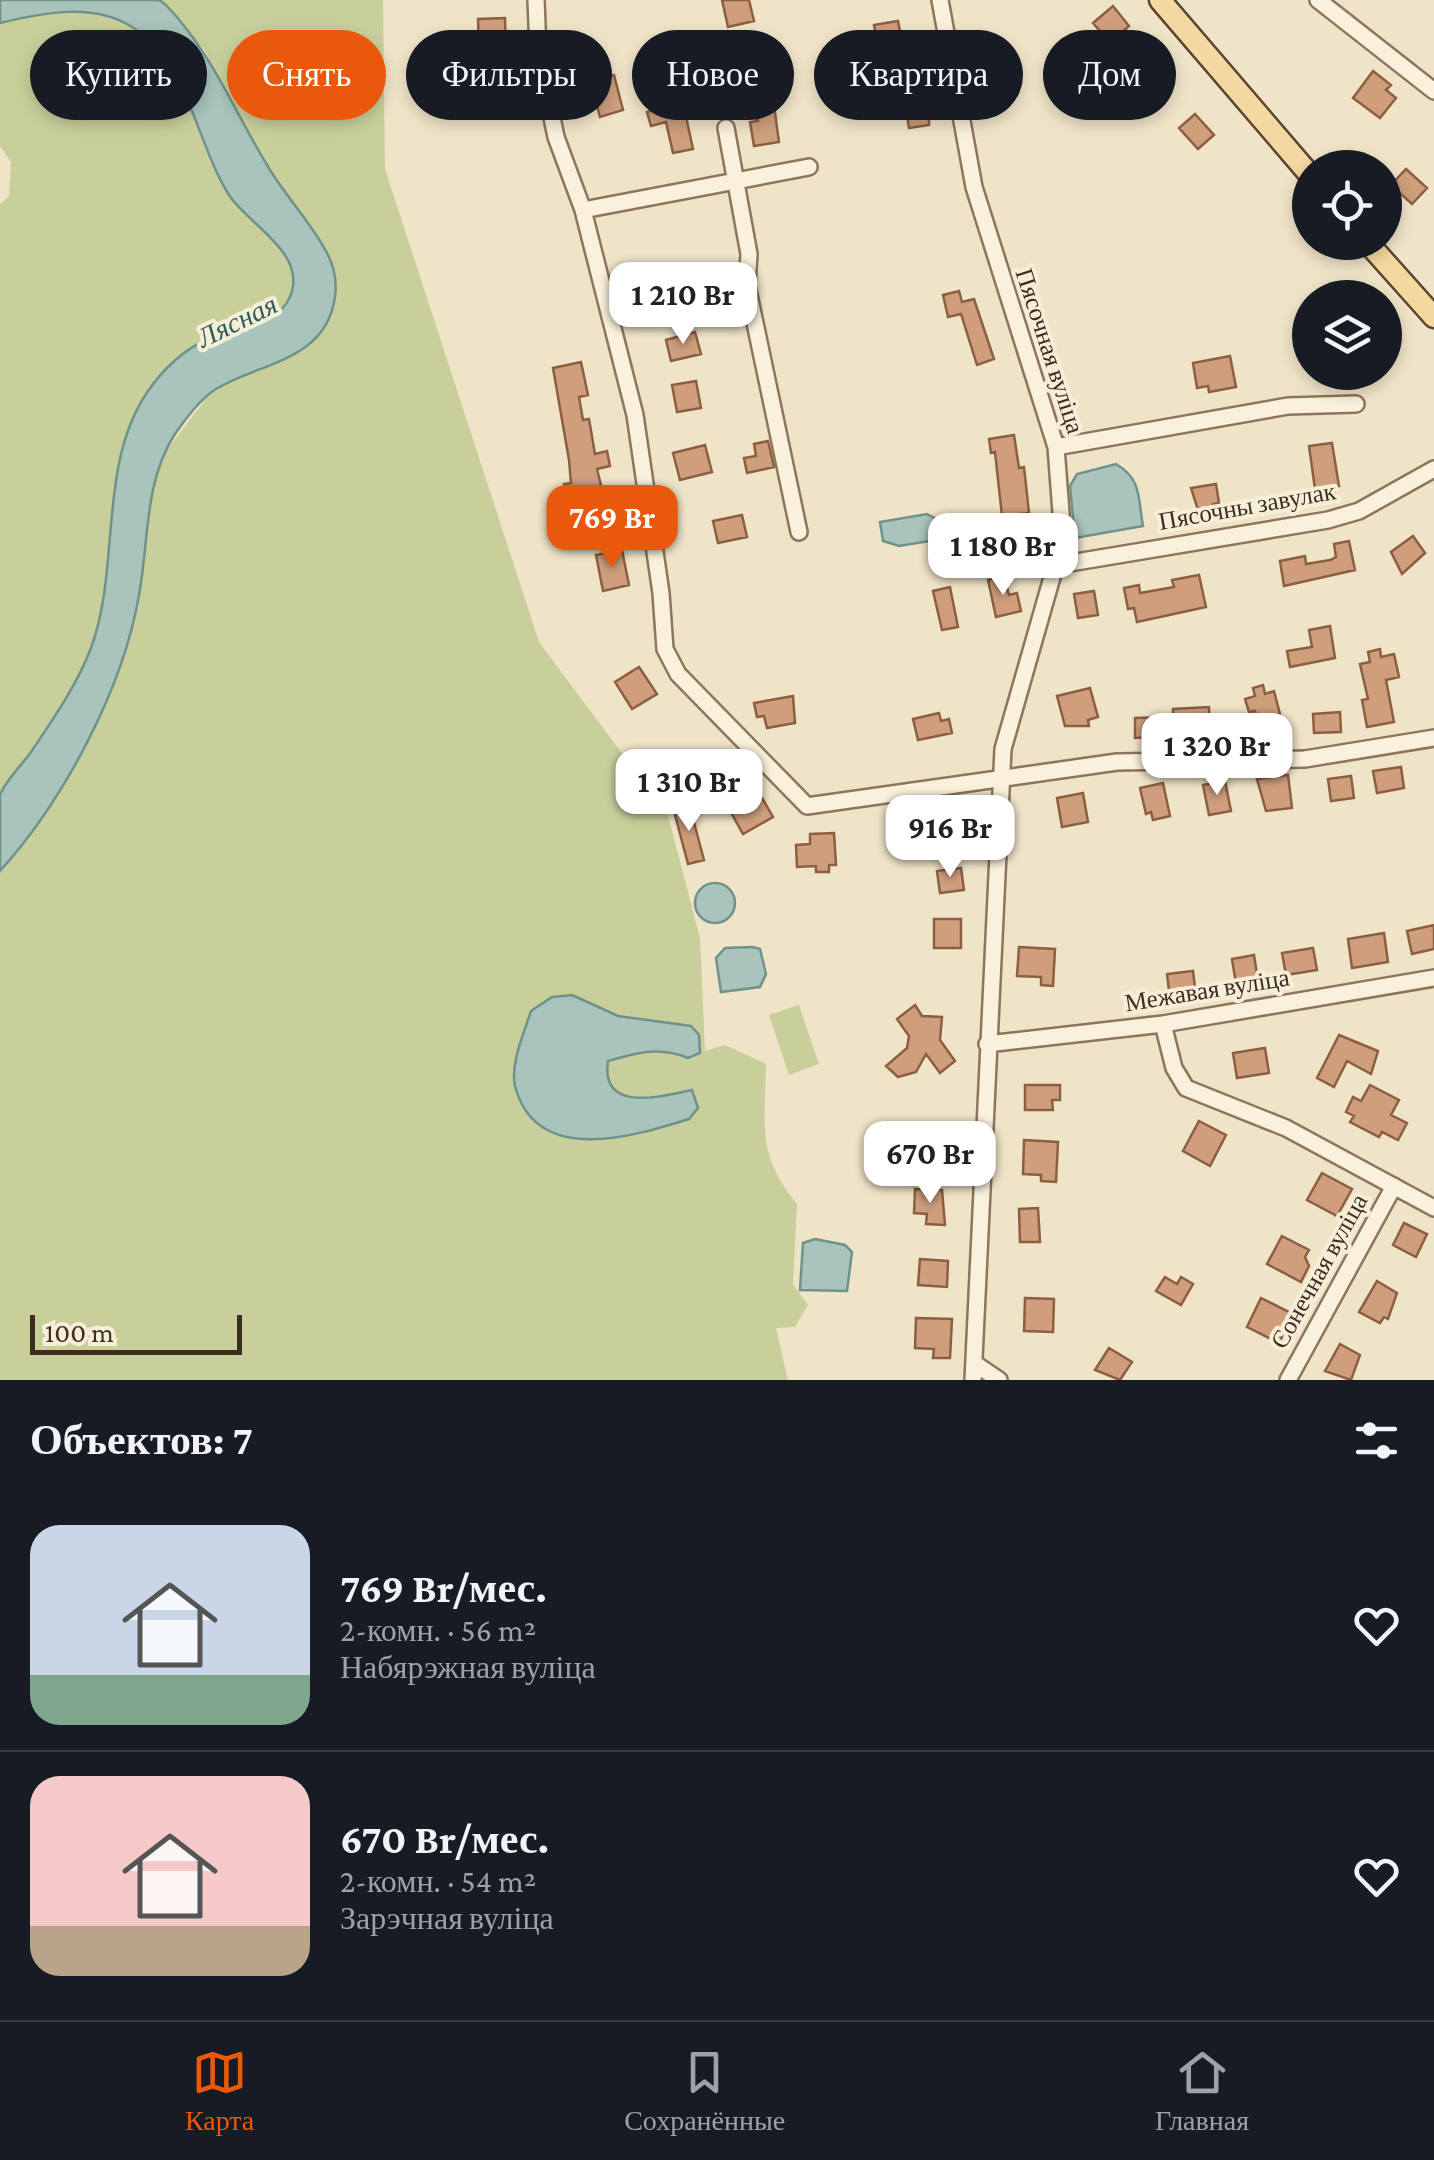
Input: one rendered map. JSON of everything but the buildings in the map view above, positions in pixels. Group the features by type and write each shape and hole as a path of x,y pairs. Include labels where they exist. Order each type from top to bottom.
{"main road":[{"path":"1160,0 1292,154"},
{"path":"1383,260 1434,318"}],"street":[{"path":"536,0 538,50 556,136 583,210 635,415 661,593 665,649 678,674 807,806 1002,775 1027,776 1117,762 1304,759 1434,738"},
{"name":"Пясочная вуліца","path":"940,0 974,186 1056,448 1064,540 1003,748 974,1372"},
{"path":"1318,0 1434,91"},
{"path":"726,128 749,254 748,285 798,532"},
{"path":"583,210 809,168"},
{"path":"1056,448 1288,406 1356,404"},
{"name":"Пясочны завулак","path":"1058,564 1328,520 1359,511 1434,468"},
{"name":"Межавая вуліца","path":"987,1044 1163,1024 1434,978"},
{"path":"1163,1024 1174,1068 1186,1088 1286,1128 1434,1208"},
{"name":"Сонечная вуліца","path":"1288,1380 1394,1186"},
{"path":"974,1372 1000,1380"}],"green space":[{"path":"159,0 383,0 383,30 227,30 227,92 207,55 207,30 187,30"},
{"path":"86,12 136,30 30,30 30,120 195,120 232,199 290,262 293,289 280,312 205,340 150,388 133,422 118,474 95,637 74,685 0,796 0,204 9,196 11,162 0,146 0,23 35,14"},
{"path":"242,120 384,120 385,169 539,642 668,815 700,938 705,1051 725,1045 766,1064 766,1138 775,1170 797,1204 793,1284 808,1305 795,1327 776,1328 788,1380 0,1380 0,871 83,747 163,455 211,392 302,351 330,317 335,295 317,236 264,161"},
{"path":"799,1005 819,1064 789,1075 769,1015"}],"water":[{"path":"0,0 159,0 187,30 136,30 117,19 84,12 50,13 0,23"},
{"path":"207,59 227,94 227,120 242,120 331,263 336,286 329,318 319,335 305,347 216,389 199,403 175,434 153,492 139,595 120,668 68,777 24,843 0,871 0,795 64,702 91,648 105,584 115,483 132,420 153,384 173,363 204,341 267,320 278,313 292,291 293,277 282,251 238,206 218,174 196,120 207,120"},
{"path":"1116,464 1135,483 1143,526 1075,538 1070,486 1077,474"},
{"path":"927,514 944,523 942,539 899,546 883,541 880,522"},
{"path":"715,883 729,889 735,903 729,917 715,923 701,917 695,903 701,889"},
{"path":"725,948 760,949 766,974 760,987 721,992 716,958"},
{"path":"572,995 618,1016 691,1026 699,1035 700,1053 688,1058 648,1052 608,1061 608,1078 623,1095 650,1097 692,1090 698,1108 689,1119 642,1132 590,1139 565,1137 543,1128 526,1111 515,1086 514,1068 531,1011 552,997"},
{"path":"815,1239 845,1245 852,1252 847,1291 800,1290 803,1243"}],"water label":[{"name":"Лясная","path":"237,321"}]}
